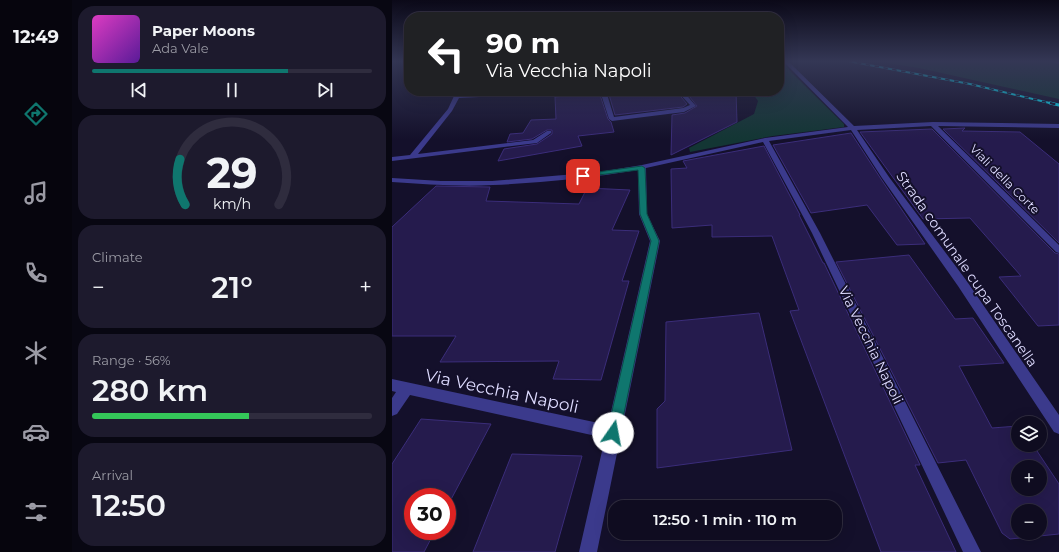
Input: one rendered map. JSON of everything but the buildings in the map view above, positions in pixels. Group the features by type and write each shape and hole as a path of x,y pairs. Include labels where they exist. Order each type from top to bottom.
{"street":[{"name":"Strada comunale cupa Toscanella","path":"810,87 853,128 886,178 962,283 1059,427"},
{"path":"413,156 450,110 456,97 473,96"},
{"path":"605,96 612,119 684,110 693,106 684,96"},
{"path":"392,180 440,183 492,183 599,174 642,168 765,140 853,128 933,124 1059,126"},
{"name":"Viali della Corte","path":"933,124 1059,250"},
{"path":"392,159 535,142 549,132"},
{"name":"Via Vecchia Napoli","path":"765,140 823,247 972,552"},
{"path":"588,552 655,241 643,214 642,168"},
{"name":"Via Vecchia Napoli","path":"392,385 613,433"},
{"name":"Via Vecchia Napoli","path":"392,409 407,388"}],"green space":[{"path":"784,87 806,87 844,124 844,127 773,136 690,152 689,148 754,114 758,101 754,96 784,96"},
{"path":"1004,87 1059,87 1059,99"}],"railway":[{"path":"982,87 1054,104"},
{"path":"1050,103 1059,105"}],"route":[{"path":"583,176 642,168 643,214 655,241 613,433"}]}
